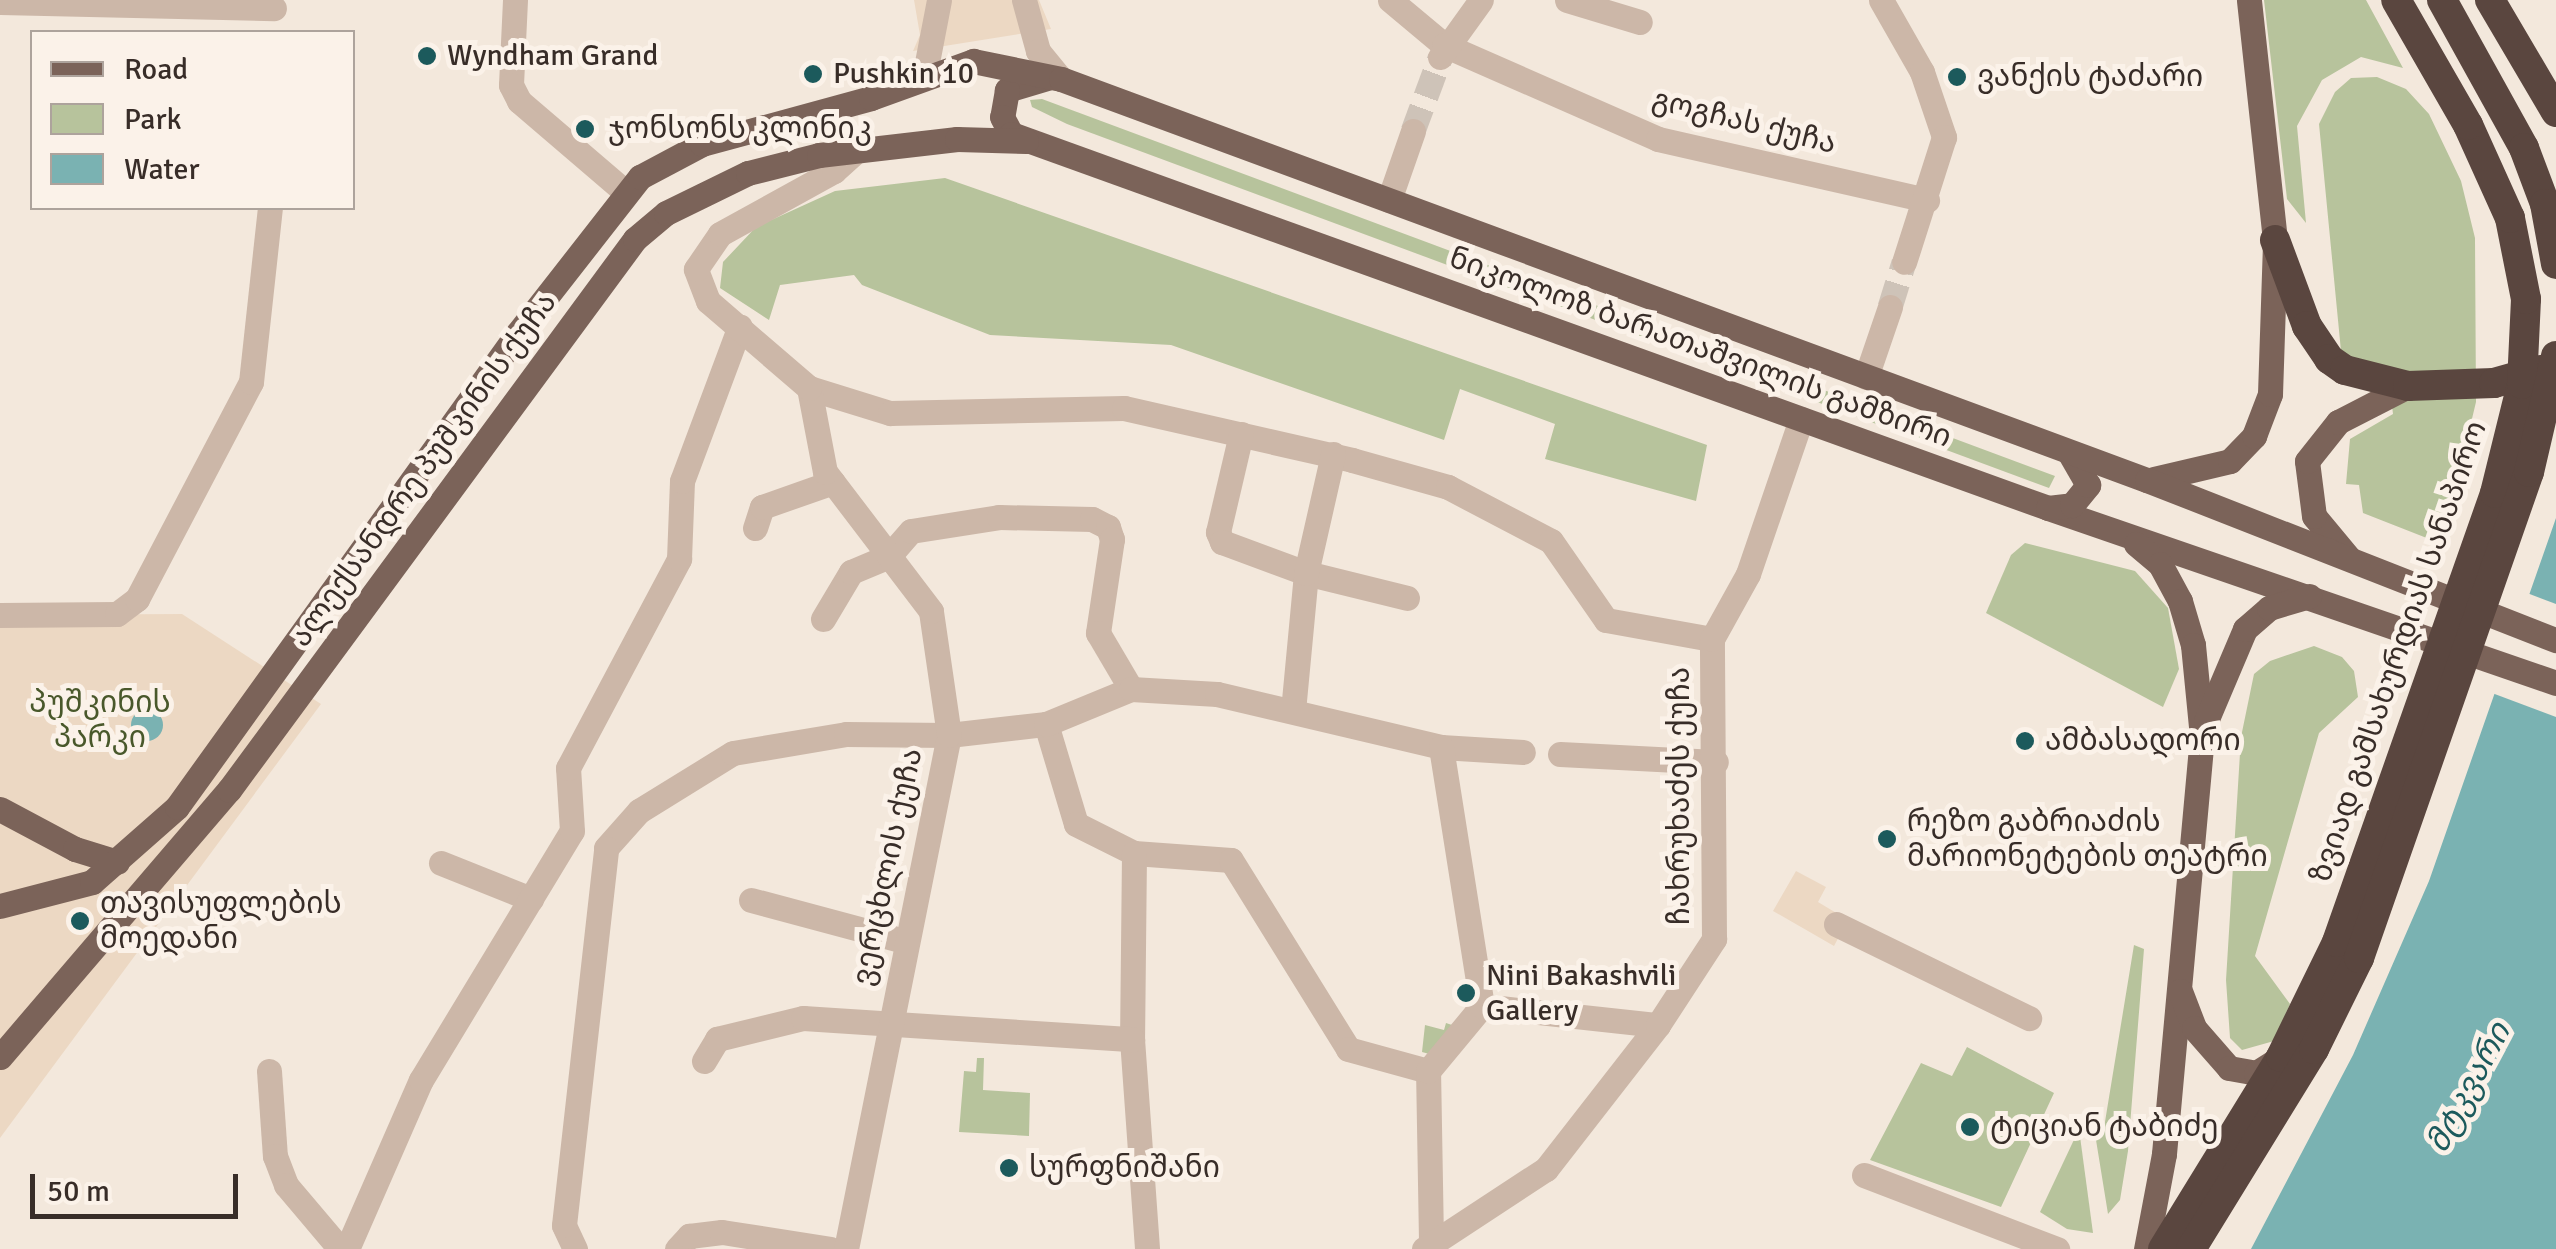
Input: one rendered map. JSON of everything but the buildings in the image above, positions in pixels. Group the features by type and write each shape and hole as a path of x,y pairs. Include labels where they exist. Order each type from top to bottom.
{"highway":[{"name":"ზვიად გამსახურდიას სანაპირო","path":"2192,1249 2204,1204 2282,1057 2363,877 2495,493 2525,359 2526,299 2510,218 2476,139 2396,0"},
{"path":"2442,0 2524,148 2545,204 2556,264"},
{"path":"2490,0 2556,112"},
{"path":"2275,240 2292,295 2328,359 2365,378 2408,386 2494,383 2556,359"},
{"name":"ზვიად გამსახურდიას სანაპირო","path":"2163,1249 2204,1204 2314,1049 2359,958 2529,472 2556,359"}],"main road":[{"path":"2147,480 2184,477 2230,461 2260,426 2272,368 2275,240 2249,0"},
{"name":"ალექსანდრე პუშკინის ქუჩა","path":"117,862 176,806 625,192 676,154 973,61 1061,78"},
{"path":"1026,140 1012,134 1002,117 1007,90 1035,77 1061,78"},
{"name":"ნიკოლოზ ბარათაშვილის გამზირი","path":"1061,78 2147,480 2556,640"},
{"name":"ალექსანდრე პუშკინის ქუჩა","path":"0,1057 229,790 635,239 666,213 748,172 857,150 957,139 1026,140"},
{"name":"ნიკოლოზ ბარათაშვილის გამზირი","path":"1026,140 2048,508 2556,683"},
{"path":"2362,567 2314,516 2307,461 2338,422 2408,386"},
{"path":"2048,508 2072,505 2088,485 2083,467 2067,451"},
{"path":"2120,532 2160,564 2180,600 2193,645 2202,736 2164,1154 2146,1249"},
{"path":"2202,736 2244,629 2268,608 2309,596"},
{"path":"0,809 75,850 117,862"},
{"path":"0,906 78,890 117,862"},
{"path":"2178,986 2194,1028 2230,1068 2256,1073 2282,1057"},
{"path":"2164,1154 2177,1183 2204,1204"}],"street":[{"path":"515,0 511,85 519,101 625,192"},
{"path":"924,78 939,0"},
{"path":"1024,0 1038,51 1061,78"},
{"name":"გოგჩას ქუჩა","path":"1390,0 1442,52 1658,139 1927,200"},
{"path":"1442,52 1480,0"},
{"path":"1567,0 1640,22"},
{"path":"1881,0 1922,72 1944,137 1927,200 1904,262"},
{"path":"0,2 274,13"},
{"path":"1389,200 1412,131"},
{"path":"857,150 834,172 706,249 697,284 810,388 890,412 1124,408 1334,454 1448,488 1551,541 1606,620 1712,639"},
{"path":"0,615 117,614 137,600 251,382 270,210"},
{"path":"1866,376 1890,308"},
{"path":"269,1070 275,1156 286,1185 343,1249 420,1080 572,831 568,768 678,559 682,481 740,326"},
{"name":"ვერცხლის ქუჩა","path":"810,388 825,472 888,556 918,586 931,611 949,735 904,941 846,1249"},
{"name":"ჩახრუხაძეს ქუჩა","path":"1428,1245 1546,1169 1658,1025 1714,939 1716,762 1712,639 1748,574 1801,419"},
{"path":"1241,434 1218,532 1222,542 1306,573 1407,598"},
{"path":"1293,712 1306,573 1334,454"},
{"path":"755,528 762,508 833,482"},
{"path":"822,619 850,572 888,556 911,531 999,517 1062,514 1108,527 1098,633 1132,689"},
{"path":"574,1249 564,1226 606,848 639,811 733,753 846,734 949,735 1046,724 1132,689 1217,694 1441,746 1522,752"},
{"path":"1046,724 1076,824 1134,853 1231,860 1348,1049 1428,1071"},
{"path":"1428,1245 1428,1071 1482,1006 1441,746"},
{"path":"1560,754 1716,762"},
{"path":"572,831 606,848"},
{"path":"1134,853 1132,1039 1147,1249"},
{"path":"441,863 531,899"},
{"path":"750,900 904,941"},
{"path":"1836,924 2029,1018"},
{"path":"1482,1006 1658,1025"},
{"path":"704,1061 717,1038 767,1023 888,1024 1132,1039"},
{"path":"1864,1175 2057,1249"},
{"path":"678,1249 689,1236 722,1232 830,1249"}],"green space":[{"path":"2264,0 2366,0 2403,68 2361,57 2322,80 2297,126 2306,223 2287,199"},
{"path":"2377,77 2406,89 2429,114 2461,181 2475,238 2476,402 2442,544 2363,513 2359,485 2346,484 2350,439 2393,414 2387,366 2360,364 2341,351 2319,124 2335,92 2351,78"},
{"path":"1042,99 2055,476 2049,488 1067,124 1032,107 1030,100"},
{"path":"945,178 1707,445 1696,501 1545,459 1555,424 1460,389 1444,440 1171,345 990,335 862,285 854,275 780,285 769,320 720,288 723,262 756,227 835,191"},
{"path":"2025,543 2135,571 2168,608 2179,669 2163,707 1986,613 2011,555"},
{"path":"2314,646 2342,657 2354,671 2358,697 2319,733 2255,956 2290,1004 2274,1041 2242,1050 2230,1038 2226,980 2241,737 2254,674 2270,661"},
{"path":"2134,945 2144,949 2128,1151 2120,1200 2108,1214 2096,1140 2103,1134"},
{"path":"1446,1023 1455,1026 1433,1055 1422,1052 1425,1025 1444,1030"},
{"path":"1967,1047 2054,1093 2001,1207 1870,1160 1921,1063 1952,1076"},
{"path":"977,1058 984,1058 983,1090 1030,1093 1029,1136 959,1132 964,1071 976,1072"},
{"path":"2079,1129 2093,1233 2067,1229 2040,1212"}],"shaded area":[{"path":"914,0 1039,0 1051,29 913,51 920,35"},
{"name":"თავისუფლების მოედანი","path":"182,614 321,704 0,1138 0,615"},
{"path":"1796,871 1826,887 1818,902 1848,920 1834,946 1773,911"}],"water":[{"name":"მტკვარი","path":"2556,518 2556,1249 2251,1249 2353,1055 2429,881"},
{"path":"147,709 159,713 163,725 159,737 147,741 135,737 131,725 135,713"}],"pier":[{"path":"2527,593 2556,604 2556,717 2492,693"}],"tunnel":[{"path":"1413,131 1440,58"},
{"path":"1890,307 1904,262"}],"place":[{"name":"Wyndham Grand","path":"427,56"},
{"name":"Pushkin 10","path":"813,74"},
{"name":"ვანქის ტაძარი","path":"1957,77"},
{"name":"ჯონსონს კლინიკ","path":"585,129"},
{"name":"ამბასადორი","path":"2025,741"},
{"name":"რეზო გაბრიაძის მარიონეტების თეატრი","path":"1887,839"},
{"name":"თავისუფლების მოედანი","path":"80,921"},
{"name":"Nini Bakashvili Gallery","path":"1466,993"},
{"name":"ტიციან ტაბიძე","path":"1970,1127"},
{"name":"სურფნიშანი","path":"1009,1168"}],"park label":[{"name":"პუშკინის პარკი","path":"100,720"}]}
